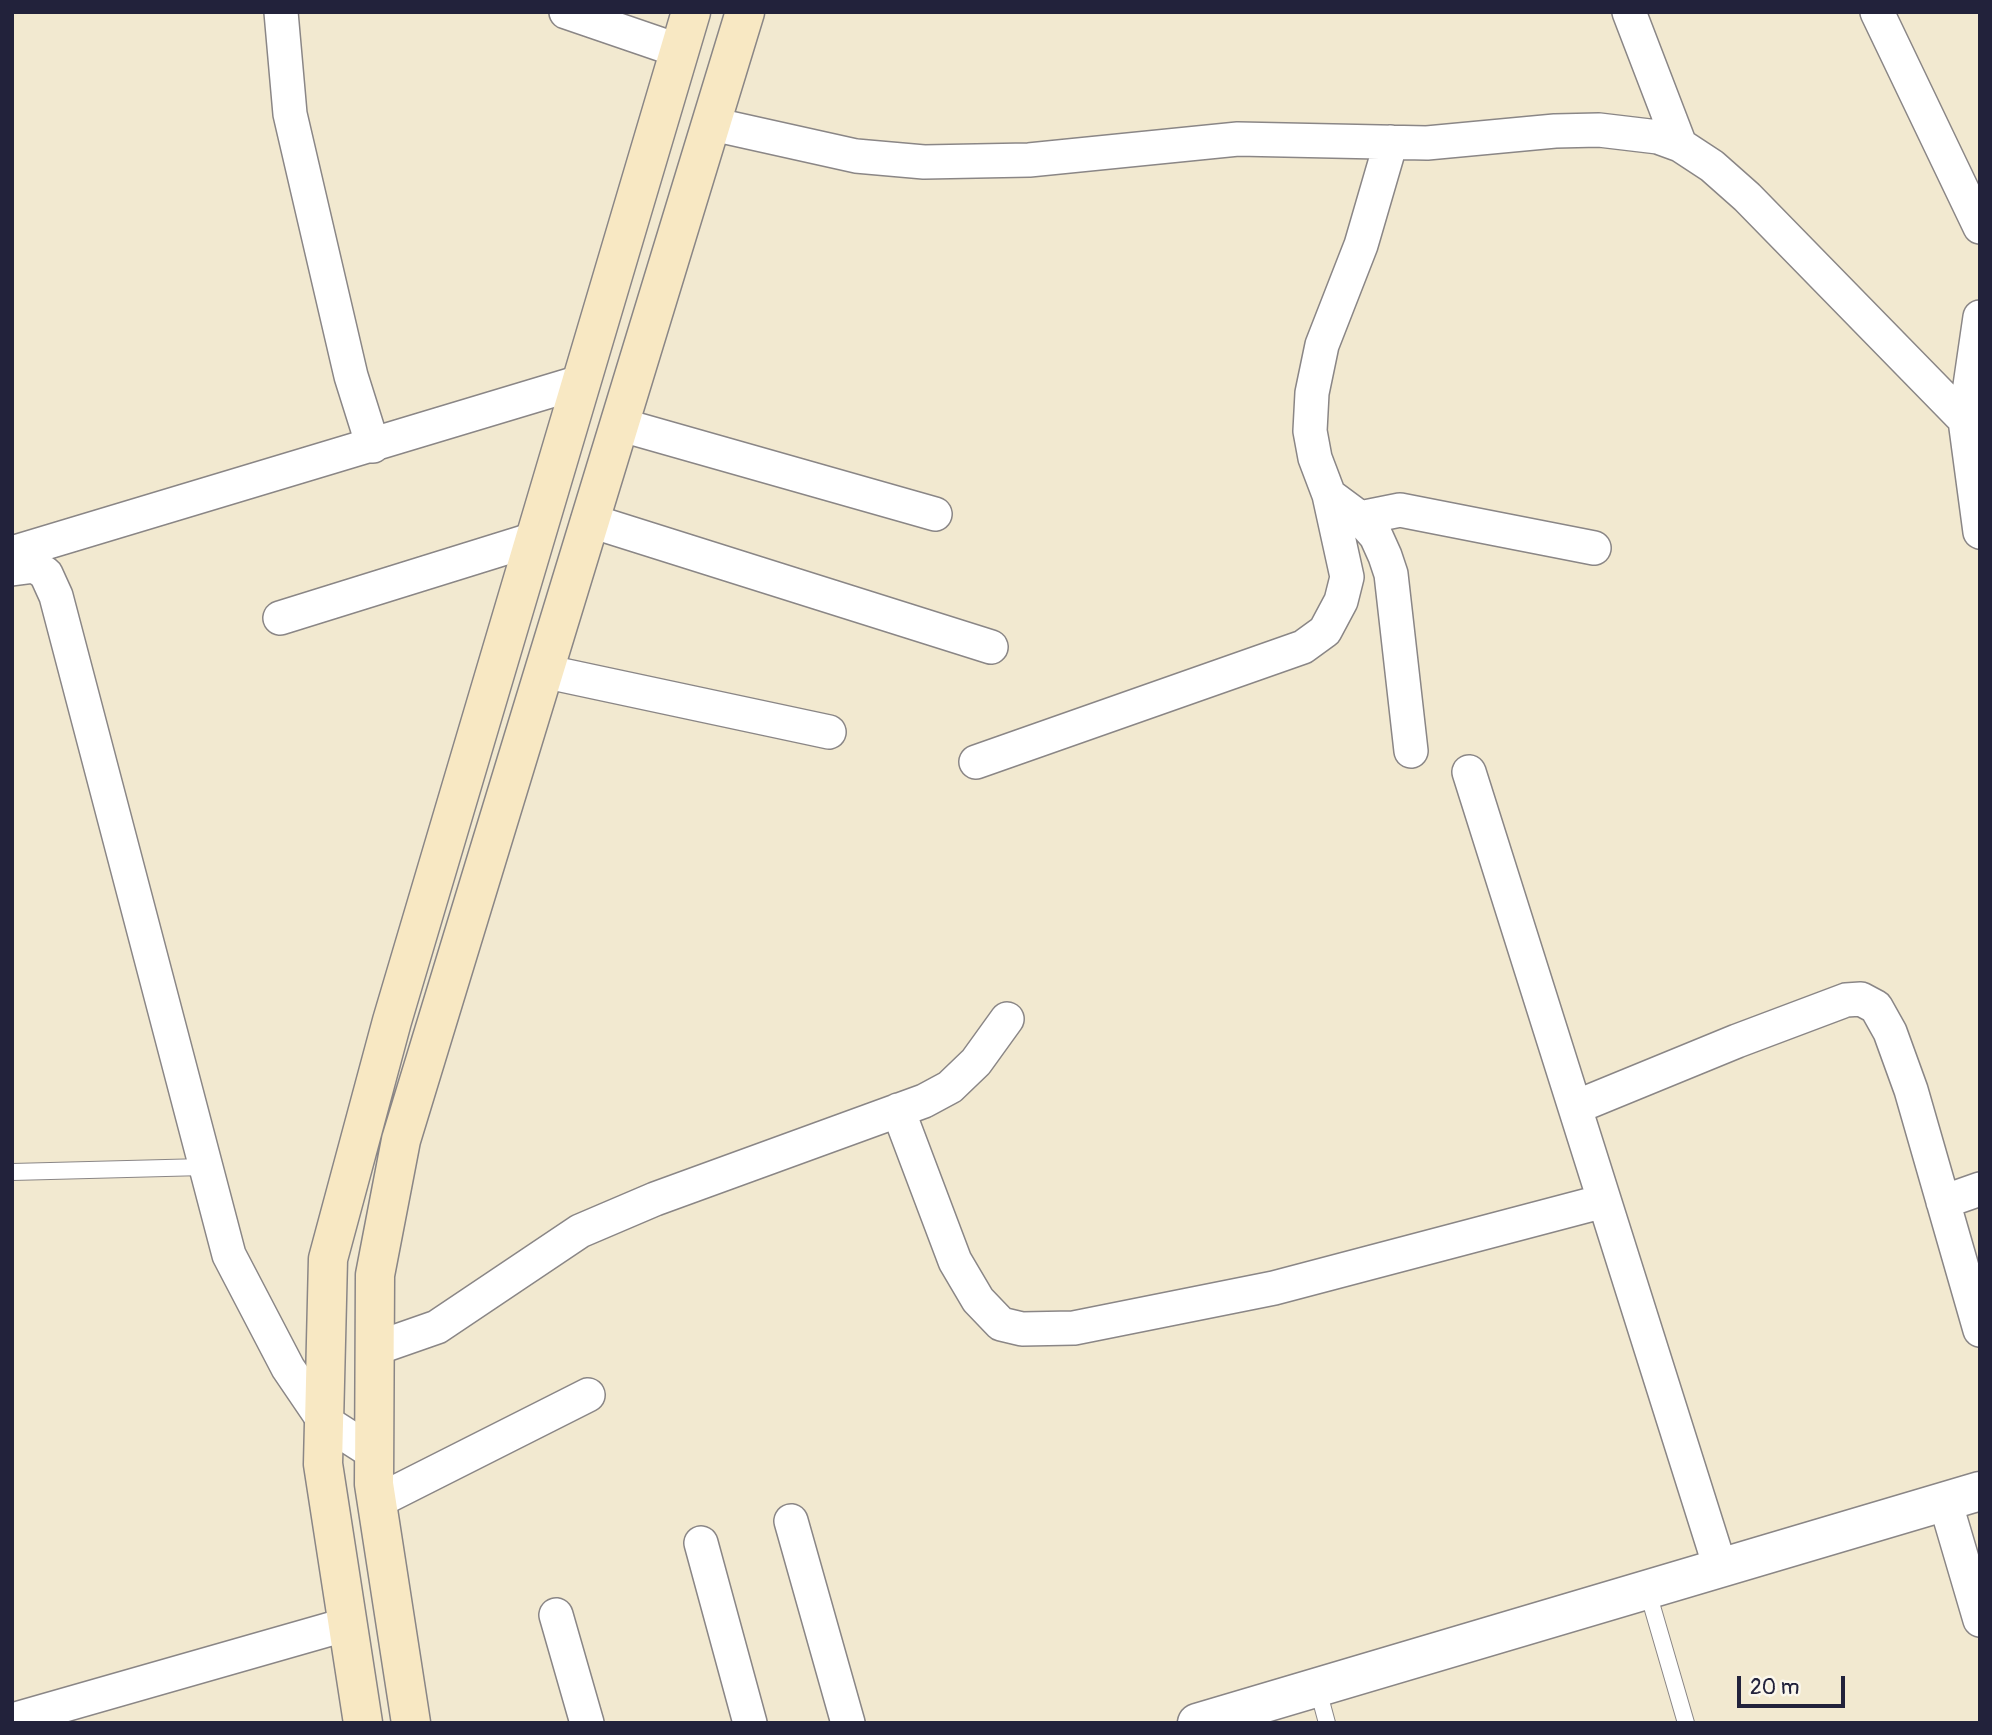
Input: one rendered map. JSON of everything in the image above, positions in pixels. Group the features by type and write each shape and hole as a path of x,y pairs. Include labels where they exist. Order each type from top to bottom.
{"main road":[{"path":"363,1723 323,1464 328,1259 391,1021 691,12"},
{"path":"411,1723 376,1502 374,1453 375,1275 401,1140 745,12"}],"street":[{"path":"281,12 290,114 351,376 373,446"},
{"path":"566,12 680,51"},
{"path":"1629,12 1680,145"},
{"path":"1877,12 1980,227"},
{"path":"712,124 856,156 924,162 1029,160 1238,139 1427,143 1555,131 1599,130 1658,136 1680,145 1712,166 1747,197 1965,420"},
{"path":"976,762 1303,647 1325,631 1341,601 1347,577 1329,495 1315,458 1310,431 1312,393 1322,345 1362,245 1391,142"},
{"path":"1980,317 1965,420 1980,531"},
{"path":"15,558 580,382"},
{"path":"618,424 935,514"},
{"path":"1329,495 1360,518 1376,536 1391,574 1410,751"},
{"path":"1360,518 1400,510 1594,548"},
{"path":"588,520 991,647"},
{"path":"280,618 534,539"},
{"path":"15,558 46,574 55,596 229,1255 288,1368 324,1421 374,1453"},
{"path":"543,671 829,732"},
{"path":"1469,772 1720,1567"},
{"path":"1576,1107 1846,1000 1861,999 1876,1007 1890,1032 1911,1090 1980,1330"},
{"path":"374,1349 437,1327 580,1231 656,1199 898,1110 950,1087 976,1062 1007,1020"},
{"path":"898,1110 955,1261 978,1300 1001,1324 1022,1329 1074,1328 1274,1288 1604,1201"},
{"path":"1943,1202 1980,1189"},
{"path":"376,1502 588,1395"},
{"path":"1197,1723 1963,1496 1980,1620"},
{"path":"791,1521 848,1723"},
{"path":"701,1543 750,1723"},
{"path":"556,1615 587,1723"},
{"path":"12,1720 348,1624"}],"lane":[{"path":"12,1172 204,1167"},
{"path":"1647,1589 1686,1723"},
{"path":"1317,1686 1327,1723"}]}
